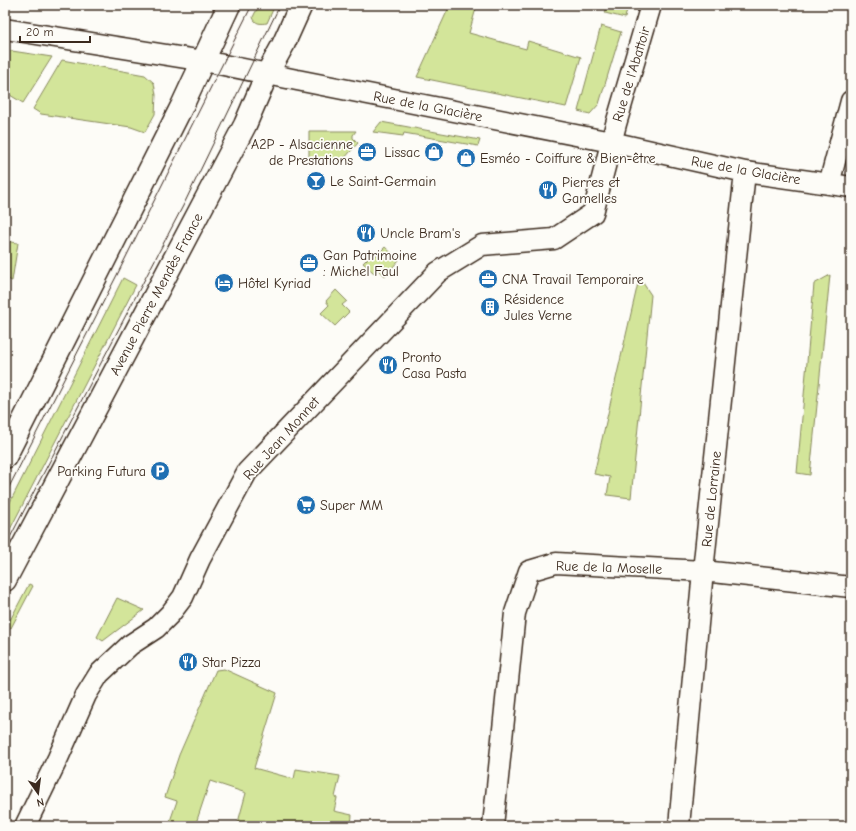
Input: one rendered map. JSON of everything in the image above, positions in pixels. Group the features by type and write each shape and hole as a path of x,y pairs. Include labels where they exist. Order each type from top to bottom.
{"main road":[{"path":"5,457 182,106 229,5"},
{"name":"Avenue Pierre Mendès France","path":"5,580 245,125 267,74 283,45 301,5"}],"street":[{"name":"Rue de l'Abattoir","path":"611,142 651,5"},
{"name":"Rue de la Glacière","path":"5,29 204,61 611,142 745,172 851,187"},
{"path":"829,184 851,101"},
{"name":"Rue Jean Monnet","path":"25,826 58,758 86,695 99,674 130,645 156,628 170,614 183,597 200,558 247,472 438,272 482,245 554,239 593,213 611,142"},
{"name":"Rue de Lorraine","path":"679,826 703,571 745,172"},
{"name":"Rue de la Moselle","path":"493,826 515,613 529,571 556,563 703,571 851,587"}],"green space":[{"path":"259,5 275,5 267,23 258,23 253,17"},
{"path":"450,5 477,5 469,33 526,49 528,41 581,57 566,107 417,77"},
{"path":"607,5 628,5 625,18 605,13"},
{"path":"601,26 621,32 599,104 590,114 578,111"},
{"path":"5,50 52,57 23,103 5,92"},
{"path":"62,60 145,75 154,83 156,95 155,114 145,132 131,127 41,114 33,109"},
{"path":"381,122 480,140 478,146 404,133 403,136 373,132"},
{"path":"309,131 356,131 353,138 358,143 343,160 309,159"},
{"path":"5,241 18,243 12,281 5,278"},
{"path":"385,247 399,260 385,276 378,269 374,273 363,263 374,252 377,255"},
{"path":"830,275 810,475 797,473 814,284"},
{"path":"123,278 136,285 5,539 5,512"},
{"path":"638,283 643,283 651,295 631,498 607,495 610,477 594,474"},
{"path":"336,290 347,301 342,305 349,312 335,326 321,313 329,305 326,301"},
{"path":"29,584 33,586 11,628 7,626"},
{"path":"117,598 144,610 103,641 97,637"},
{"path":"224,669 277,693 254,768 294,779 296,769 340,776 335,797 337,798 334,811 352,815 351,826 237,826 246,793 210,781 195,826 184,826 170,821 177,801 165,797 179,755 216,670"}],"tram line":[{"path":"5,495 252,5"},
{"path":"5,547 184,204 280,5"}],"place":[{"name":"A2P - Alsacienne de Prestations","path":"367,152"},
{"name":"Lissac","path":"434,152"},
{"name":"Esméo - Coiffure & Bien-être","path":"466,158"},
{"name":"Le Saint-Germain","path":"316,181"},
{"name":"Pierres et Gamelles","path":"548,190"},
{"name":"Uncle Bram's","path":"366,233"},
{"name":"Gan Patrimoine : Michel Faul","path":"309,263"},
{"name":"CNA Travail Temporaire","path":"488,279"},
{"name":"Hôtel Kyriad","path":"224,283"},
{"name":"Résidence Jules Verne","path":"490,307"},
{"name":"Pronto Casa Pasta","path":"388,365"},
{"name":"Parking Futura","path":"160,471"},
{"name":"Super MM","path":"306,505"},
{"name":"Star Pizza","path":"188,662"}]}
